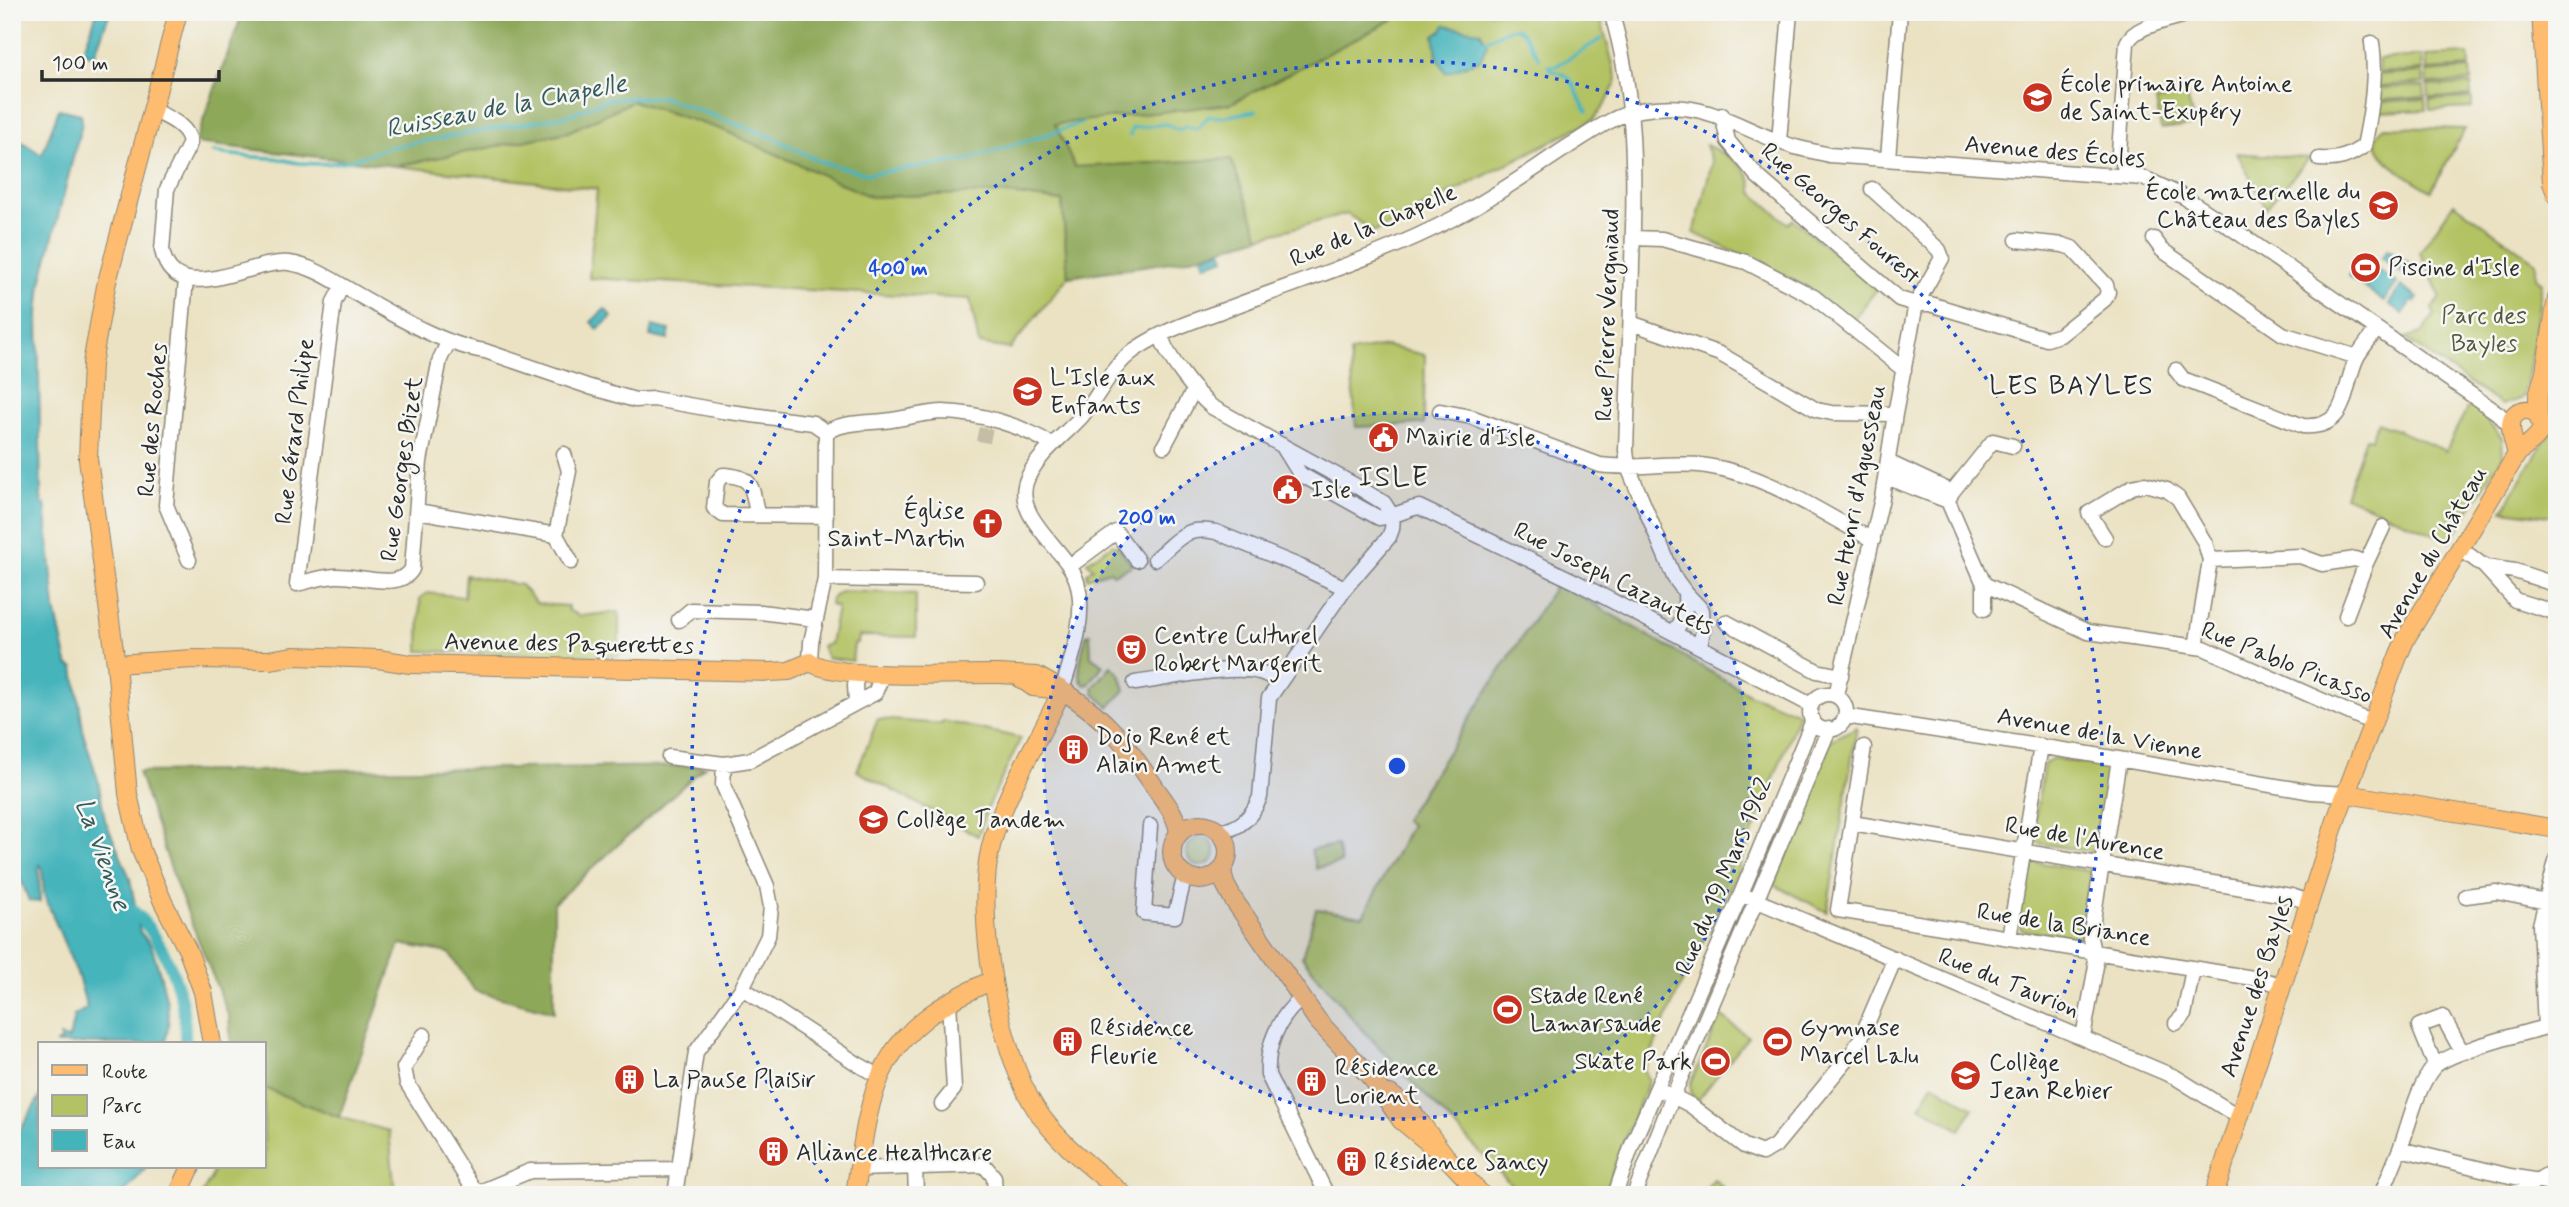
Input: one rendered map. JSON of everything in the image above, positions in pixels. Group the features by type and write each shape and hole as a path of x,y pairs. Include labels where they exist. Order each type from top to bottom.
{"main road":[{"path":"178,12 106,286 92,364 87,433 88,459 117,664 125,783 141,850 192,961 203,992 212,1042"},
{"path":"2541,12 2553,127 2553,183 2557,196"},
{"name":"Avenue du Château","path":"2347,794 2406,638 2460,549 2519,426 2539,396 2557,298"},
{"name":"Avenue des Paquerettes","path":"117,664 193,659 269,660 295,656 378,659 410,664 771,672 789,671 810,662"},
{"path":"810,662 820,669 858,673 1016,675 1033,687 1062,690 1096,714 1122,739 1173,815 1186,829"},
{"path":"1062,690 1015,786 991,846 985,884 988,955 1016,1069 1035,1108 1056,1136 1124,1195"},
{"path":"2347,794 2557,829"},
{"name":"Avenue des Bayles","path":"2214,1195 2347,794"},
{"path":"1202,824 1227,834 1227,858 1219,877 1192,879 1185,875 1174,861 1172,852 1186,829 1202,824"},
{"path":"1219,877 1318,1021 1374,1081 1401,1120 1446,1157 1482,1195"},
{"path":"855,1195 866,1116 879,1076 897,1045 949,1002 993,980"},
{"path":"178,1195 191,1168"}],"street":[{"name":"Rue Pierre Vergniaud","path":"1611,12 1622,45 1628,88 1633,172 1626,450 1628,467 1674,577 1685,592"},
{"path":"1779,141 1790,12"},
{"path":"1888,158 1900,12"},
{"path":"2132,176 2124,166 2119,152 2127,43 2130,35 2138,29 2194,12"},
{"path":"2319,159 2338,160 2364,146 2370,111 2374,57 2372,43"},
{"name":"Avenue des Écoles","path":"1629,114 1680,107 1721,116 1794,147 1829,155 2132,176 2155,182 2184,197 2233,229 2519,426"},
{"path":"153,110 176,123 190,137 167,189 162,250 170,269 186,279 215,279 286,263 318,271 449,341 635,400 654,398 722,411 813,423 827,432"},
{"name":"Rue de la Chapelle","path":"1070,566 1042,532 1028,508 1024,494 1029,475 1052,445 1083,415 1115,366 1136,349 1161,336 1405,241 1454,218 1597,128 1629,114"},
{"name":"Rue Georges Fourest","path":"1721,116 1728,141 1757,176 1899,299 1916,304 1930,304 2047,339 2060,335 2105,299 2108,292 2106,285 2072,248 2017,240"},
{"name":"Rue Henri d'Aguesseau","path":"1836,695 1887,470 1916,304 1942,258 1939,250 1872,189"},
{"path":"1633,238 1662,239 1746,262 1814,298 1904,370"},
{"path":"2154,239 2162,250 2283,334 2357,357"},
{"name":"Rue des Roches","path":"186,279 166,505 189,560"},
{"name":"Rue Gérard Philipe","path":"297,584 334,302 342,286"},
{"path":"1631,323 1720,354 1817,410 1832,413 1895,414"},
{"path":"2176,370 2183,379 2304,426 2319,427 2339,412 2357,357 2376,330"},
{"name":"Rue Joseph Cazautets","path":"1161,336 1166,351 1212,407 1282,445 1300,474 1379,518 1393,517 1404,510 1419,507 1574,581 1700,647 1812,713"},
{"name":"Rue Georges Bizet","path":"297,584 336,576 398,581 409,575 412,569 420,461 440,359 449,341"},
{"path":"1164,446 1196,390"},
{"path":"1440,411 1471,417 1600,465 1628,467 1656,463 1705,466 1739,472 1776,486 1872,540"},
{"path":"827,432 838,425 912,418 941,412 1032,433 1052,445"},
{"path":"810,662 825,579 827,432"},
{"path":"1950,497 1993,441 2013,446"},
{"path":"564,454 569,471 556,535 571,562"},
{"path":"1887,470 1950,497 1984,584 1984,609"},
{"path":"2105,538 2089,513 2132,487 2145,484 2168,490 2178,498 2204,543 2210,560 2196,647"},
{"path":"417,512 556,535"},
{"path":"757,514 826,516"},
{"path":"1227,834 1255,811 1260,797 1269,698 1345,588 1389,537 1393,517"},
{"path":"2346,616 2383,527"},
{"path":"1155,559 1192,530 1201,529 1216,532 1345,588"},
{"path":"1062,690 1079,622 1077,584 1070,566 1116,532 1137,561"},
{"path":"2460,549 2485,567 2515,600 2557,614"},
{"path":"2210,560 2300,556 2322,564 2355,559 2366,563"},
{"path":"2485,567 2515,571 2557,585"},
{"path":"825,579 976,582"},
{"name":"Rue Pablo Picasso","path":"1984,584 2088,632 2196,647 2236,661 2373,723"},
{"path":"1673,634 1686,612 1685,592"},
{"path":"1685,592 1702,610 1700,647"},
{"path":"679,620 691,610 761,612 816,619"},
{"path":"1726,622 1816,671 1841,676"},
{"path":"1135,683 1234,670 1256,671 1269,675 1278,682"},
{"path":"856,703 855,685 858,673"},
{"path":"669,757 724,764 750,760 874,693 883,673"},
{"path":"1822,695 1836,695 1842,699 1845,716 1836,728 1819,728 1812,713 1822,695"},
{"name":"Rue du 19 Mars 1962","path":"1615,1195 1632,1145 1741,894 1812,713"},
{"name":"Avenue de la Vienne","path":"1845,716 2312,792 2347,794"},
{"path":"1634,1195 1673,1096 1829,729"},
{"path":"2009,939 2041,746"},
{"path":"1852,822 1864,747"},
{"path":"2083,1037 2096,966 2090,937 2119,760"},
{"path":"675,1195 696,1052 742,988 768,936 771,907 767,886 723,785 724,764"},
{"name":"Rue de l'Aurence","path":"1852,822 2291,896 2309,902"},
{"name":"Rue de la Briance","path":"1852,822 1838,911 2282,985"},
{"path":"1150,826 1144,913 1175,916 1185,875"},
{"path":"2381,1195 2425,1079 2435,1065 2462,1052 2551,1029 2540,925 2551,903 2557,857"},
{"path":"2466,896 2496,892 2551,903"},
{"name":"Rue du Taurion","path":"1741,894 2175,1077 2239,1117"},
{"path":"1657,1088 1690,1105 1744,1146 1762,1153 1775,1146 1857,1046 1895,958"},
{"path":"2176,1023 2184,1015 2193,969"},
{"path":"742,988 859,1066 879,1076"},
{"path":"1301,999 1288,1011 1274,1035 1267,1062 1268,1075 1327,1195"},
{"path":"942,1104 954,1089 949,1002"},
{"path":"2435,1065 2419,1026 2443,1017 2462,1052"},
{"path":"424,1035 404,1068 407,1083 474,1190 482,1191 530,1171 679,1169"},
{"path":"2557,1107 2557,1119"},
{"path":"2400,1149 2557,1184"},
{"path":"858,1169 984,1165 993,1177 995,1195"},
{"path":"915,1168 916,1195"},
{"path":"2512,1195 2557,1169"}],"green space":[{"path":"243,12 1407,12 1230,104 1055,124 1075,167 1231,159 1260,237 1184,260 1068,277 1062,201 1000,193 871,197 723,130 633,101 568,132 396,166 195,143"},
{"path":"1407,12 1599,12 1617,80 1607,102 1593,120 1375,232 1347,214 1260,237 1231,159 1075,167 1055,124 1230,104"},
{"path":"2469,54 2470,67 2427,70 2426,56"},
{"path":"2422,56 2423,70 2379,73 2378,59"},
{"path":"2470,69 2471,81 2428,84 2427,72"},
{"path":"2423,72 2424,83 2379,86 2378,75"},
{"path":"2471,84 2471,96 2429,98 2428,86"},
{"path":"2424,86 2425,97 2380,100 2379,88"},
{"path":"2187,95 2194,125 2161,129 2156,101"},
{"path":"2472,98 2472,108 2430,110 2429,100"},
{"path":"2425,99 2426,110 2380,112 2380,102"},
{"path":"633,101 723,130 871,197 1000,193 1062,201 1068,277 1010,349 979,344 970,299 589,278 597,189 396,166 568,132"},
{"path":"2385,127 2465,129 2431,191 2401,172 2381,154 2376,144 2377,135"},
{"path":"1706,145 1743,168 1751,183 1752,192 1788,224 1793,219 1877,289 1852,322 1803,285 1694,233 1712,162"},
{"path":"2237,153 2247,154 2309,158 2266,208"},
{"name":"Parc des Bayles","path":"2454,203 2536,262 2536,278 2542,283 2523,398 2501,405 2405,338 2422,333 2434,315 2432,308 2441,298 2420,252"},
{"path":"1386,346 1425,355 1424,424 1356,427 1350,352"},
{"path":"2557,364 2557,517 2503,510 2549,433"},
{"path":"2470,402 2502,438 2503,456 2450,541 2345,496 2366,438 2371,439 2378,422 2446,451"},
{"path":"1113,544 1118,545 1132,566 1113,574 1111,571 1087,578 1087,572 1093,568 1087,562"},
{"path":"466,575 521,585 537,604 568,606 568,610 579,616 619,612 619,656 419,651 420,598 427,593 464,597"},
{"path":"1557,583 1751,695 1799,713 1736,876 1680,987 1644,1070 1649,1081 1604,1195 1521,1195 1358,1025 1302,957 1316,909 1363,916 1411,825 1404,820"},
{"path":"844,591 916,594 916,637 859,636 858,643 854,644 852,661 827,658 822,646 830,644 837,607 830,605 834,596"},
{"path":"1090,634 1091,656 1103,665 1089,684 1085,685 1080,675 1080,661 1086,635"},
{"path":"1111,666 1120,674 1125,690 1109,707 1094,694 1093,688"},
{"path":"878,719 942,724 943,721 1021,738 988,807 978,836 857,771"},
{"path":"1857,727 1827,912 1774,885 1831,740"},
{"path":"2053,758 2105,767 2109,774 2098,848 2092,852 2038,843 2032,837 2044,764"},
{"path":"705,766 554,903 554,1012 475,991 449,953 400,944 339,1117 266,1089 266,1042 231,1042 229,1017 176,884 138,772"},
{"path":"1201,838 1211,842 1215,852 1211,862 1201,866 1191,862 1187,852 1191,842"},
{"path":"1337,845 1341,863 1316,868 1311,850"},
{"path":"2035,862 2088,871 2093,877 2084,934 2077,939 2022,930 2017,923 2027,868"},
{"name":"Skate Park","path":"1721,1016 1748,1037 1698,1100 1692,1096 1690,1084"},
{"path":"1933,1084 1973,1108 1960,1130 1920,1106"},
{"path":"266,1089 339,1117 389,1131 395,1195 201,1195 214,1168 266,1168"},
{"path":"1714,1179 1731,1195 1700,1195"}],"water":[{"path":"97,12 110,12 94,56 83,52"},
{"path":"1445,25 1481,32 1487,45 1480,60 1446,73 1437,56 1434,35 1442,31"},
{"name":"La Vienne","path":"59,109 81,114 82,123 41,283 38,315 41,497 42,504 45,504 55,608 66,659 68,665 74,668 84,736 98,780 105,820 130,878 140,932 151,945 160,973 169,1023 165,1042 60,1042 60,1037 69,1039 74,1016 87,1008 78,976 44,895 42,867 40,865 39,868 40,902 29,901 17,868 12,864 12,135 42,155"},
{"path":"2388,249 2411,265 2404,274 2381,258"},
{"path":"1222,250 1225,258 1205,265 1202,257"},
{"path":"2361,258 2397,283 2384,301 2348,276"},
{"path":"2401,286 2418,298 2415,302 2412,301 2403,314 2389,304"},
{"path":"605,309 612,317 598,329 591,322"},
{"path":"652,326 670,330 668,340 650,336"},
{"path":"38,1099 38,1168 146,1168 122,1195 12,1195 12,1134 21,1129"}],"waterway":[{"name":"Ruisseau de la Chapelle","path":"1484,42 1506,30 1518,29 1539,58"},
{"path":"1548,66 1556,66 1601,39"},
{"path":"1548,66 1570,80 1587,111"},
{"name":"Ruisseau de la Chapelle","path":"213,152 300,163 334,163 385,148 566,116 609,99 662,97 772,137 821,162 868,174 967,160 1082,123"},
{"path":"1130,135 1132,128 1166,124 1180,130 1185,126 1197,129 1209,116 1222,117 1256,111"},
{"name":"La Vienne","path":"126,904 152,933 171,968 182,1006 185,1042"}],"tunnel":[{"path":"983,442 986,427"}],"railway":[{"path":"12,1179 18,1195"}],"place":[{"name":"École primaire Antoine de Saint-Exupéry","path":"2037,97"},
{"name":"École maternelle du Château des Bayles","path":"2383,205"},
{"name":"Piscine d'Isle","path":"2365,267"},
{"name":"L'Isle aux Enfants","path":"1027,391"},
{"name":"Mairie d'Isle","path":"1383,437"},
{"name":"Isle","path":"1288,489"},
{"name":"Église Saint-Martin","path":"988,524"},
{"name":"Centre Culturel Robert Margerit","path":"1131,649"},
{"name":"Dojo René et Alain Amet","path":"1073,750"},
{"name":"Collège Tandem","path":"873,819"},
{"name":"Stade René Lamarsaude","path":"1507,1009"},
{"name":"Résidence Fleurie","path":"1067,1041"},
{"name":"Gymnase Marcel Lalu","path":"1777,1041"},
{"name":"Skate Park","path":"1715,1061"},
{"name":"Collège Jean Rebier","path":"1966,1076"},
{"name":"La Pause Plaisir","path":"630,1079"},
{"name":"Résidence Lorient","path":"1312,1081"},
{"name":"Alliance Healthcare","path":"773,1152"},
{"name":"Résidence Sancy","path":"1351,1161"}],"district":[{"name":"LES BAYLES","path":"2072,385"},
{"name":"ISLE","path":"1394,476"}]}
